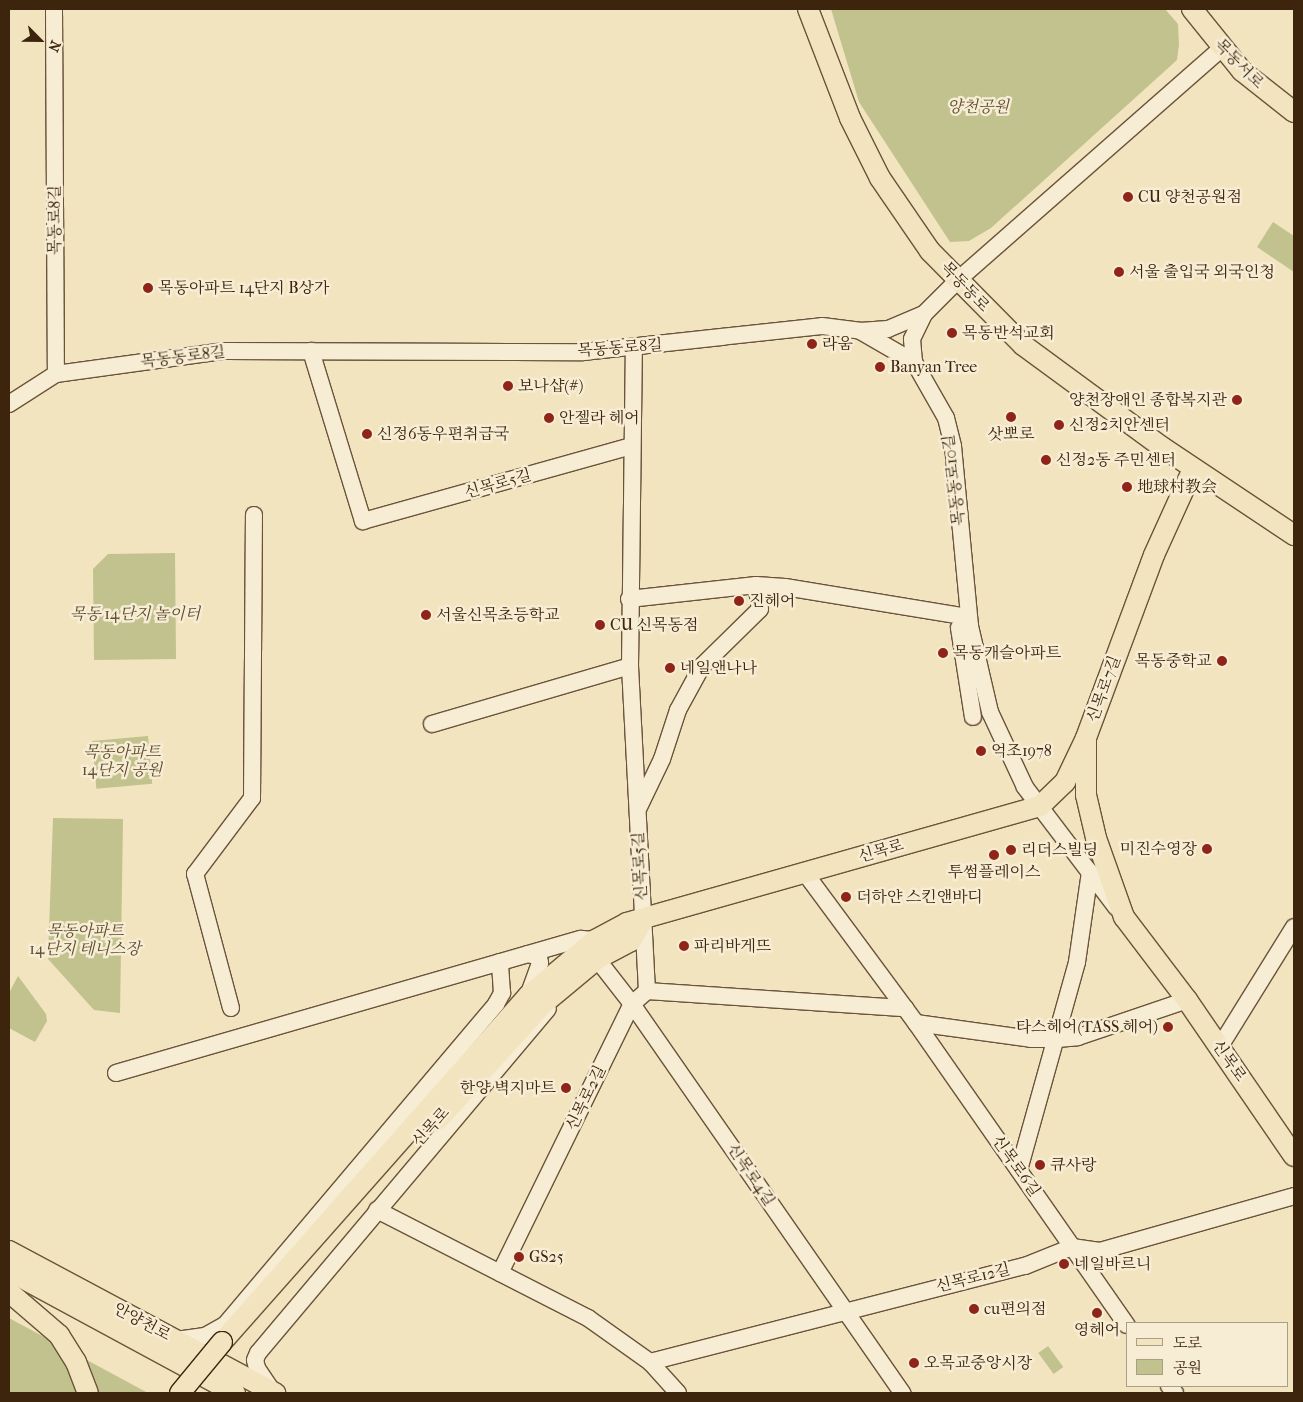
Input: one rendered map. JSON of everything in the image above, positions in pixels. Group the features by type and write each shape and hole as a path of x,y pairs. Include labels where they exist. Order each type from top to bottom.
{"main road":[{"name":"목동동로","path":"808,9 850,118 880,178 930,251 1023,345 1193,469 1294,535"},
{"name":"목동서로","path":"1192,9 1221,49 1242,71 1294,112"},
{"name":"신목로7길","path":"1124,917 1096,838 1086,795 1086,738 1154,555 1193,469"},
{"path":"1040,806 1065,782 1086,738"},
{"name":"신목로","path":"227,1346 370,1185 528,996 595,940 627,924 642,922 1040,806"},
{"name":"신목로","path":"1124,917 1187,1000 1294,1156"},
{"name":"신목로","path":"370,1185 543,1004 597,959 631,941 642,922"},
{"name":"안양천로","path":"9,1251 274,1393"},
{"name":"안양천로","path":"9,1271 235,1393"},
{"path":"9,1292 50,1325 76,1362 88,1393"},
{"path":"180,1393 227,1346"},
{"path":"197,1393 227,1346"}],"street":[{"name":"목동로8길","path":"54,9 56,374"},
{"name":"목동동로10길","path":"1040,806 1014,767 990,712 970,622 953,446 946,418 914,362 912,340 924,314 959,279 1221,49"},
{"name":"목동동로8길","path":"56,374 224,351 583,352 634,349 822,326 860,331 888,329 924,314"},
{"path":"860,331 914,362"},
{"name":"신목로5길","path":"634,349 629,599 630,666 642,922"},
{"name":"신목로5길","path":"311,351 363,521 632,446"},
{"path":"9,404 56,374"},
{"path":"231,1008 195,874 252,798 254,515"},
{"path":"629,599 756,586 970,622"},
{"name":"신목로5길","path":"637,810 662,759 678,710 702,666 760,609 756,586"},
{"path":"970,622 959,628 964,696 973,717"},
{"path":"432,724 630,666"},
{"name":"신목로","path":"1040,806 1124,917"},
{"path":"1019,1170 1077,962 1090,872"},
{"name":"신목로6길","path":"805,873 916,1022 1126,1324"},
{"path":"642,922 646,991 905,1008"},
{"path":"1219,1048 1294,927"},
{"name":"신목로","path":"116,1073 581,939 595,940"},
{"path":"528,954 539,957 540,964 528,996"},
{"name":"신목로4길","path":"597,959 632,1004 902,1393"},
{"path":"176,1340 205,1336 225,1325 496,1004 502,993 500,962"},
{"name":"신목로2길","path":"500,1273 632,1004 646,991"},
{"path":"274,1393 258,1368 255,1360 258,1353 377,1210 545,1016 553,997"},
{"path":"916,1022 1031,1039 1057,1039 1078,1037 1187,1000"},
{"path":"1072,1247 1100,1251 1294,1196"},
{"path":"377,1210 588,1318 650,1362 678,1393"},
{"name":"신목로12길","path":"650,1362 1025,1266 1072,1247"}],"green space":[{"name":"양천공원","path":"831,9 1165,9 1178,24 1179,45 1177,60 991,228 969,241 950,242 859,102"},
{"path":"1273,222 1294,236 1294,272 1257,247"},
{"name":"목동 14단지 놀이터","path":"175,553 176,659 94,660 93,569 108,554"},
{"name":"목동아파트 14단지 공원","path":"148,736 152,784 96,789 92,741"},
{"name":"목동아파트 14단지 테니스장","path":"53,818 123,819 120,1013 94,1010 48,959"},
{"path":"18,976 46,1014 47,1021 35,1042 9,1028 9,993"},
{"path":"9,1318 148,1393 9,1393"},
{"path":"1048,1346 1063,1367 1054,1374 1038,1353"}],"place":[{"name":"CU 양천공원점","path":"1128,197"},
{"name":"서울 출입국 외국인청","path":"1119,272"},
{"name":"목동아파트 14단지 B상가","path":"148,288"},
{"name":"목동반석교회","path":"952,333"},
{"name":"라움","path":"812,344"},
{"name":"Banyan Tree","path":"880,367"},
{"name":"보나샵(#)","path":"508,386"},
{"name":"양천장애인 종합복지관","path":"1237,400"},
{"name":"삿뽀로","path":"1011,417"},
{"name":"안젤라 헤어","path":"549,418"},
{"name":"신정2치안센터","path":"1059,425"},
{"name":"신정6동우편취급국","path":"367,434"},
{"name":"신정2동 주민센터","path":"1046,460"},
{"name":"地球村教会","path":"1127,487"},
{"name":"진헤어","path":"739,601"},
{"name":"서울신목초등학교","path":"426,615"},
{"name":"CU 신목동점","path":"600,625"},
{"name":"목동캐슬아파트","path":"943,653"},
{"name":"목동중학교","path":"1222,661"},
{"name":"네일앤나나","path":"670,668"},
{"name":"억조1978","path":"981,751"},
{"name":"미진수영장","path":"1207,849"},
{"name":"리더스빌딩","path":"1011,850"},
{"name":"투썸플레이스","path":"994,855"},
{"name":"더하얀 스킨앤바디","path":"846,897"},
{"name":"파리바게뜨","path":"684,946"},
{"name":"타스헤어(TASS 헤어)","path":"1168,1027"},
{"name":"한양 벽지마트","path":"566,1088"},
{"name":"큐사랑","path":"1040,1165"},
{"name":"GS25","path":"519,1257"},
{"name":"네일바르니","path":"1064,1264"},
{"name":"cu편의점","path":"974,1309"},
{"name":"영헤어","path":"1097,1313"},
{"name":"오목교중앙시장","path":"914,1363"}]}
